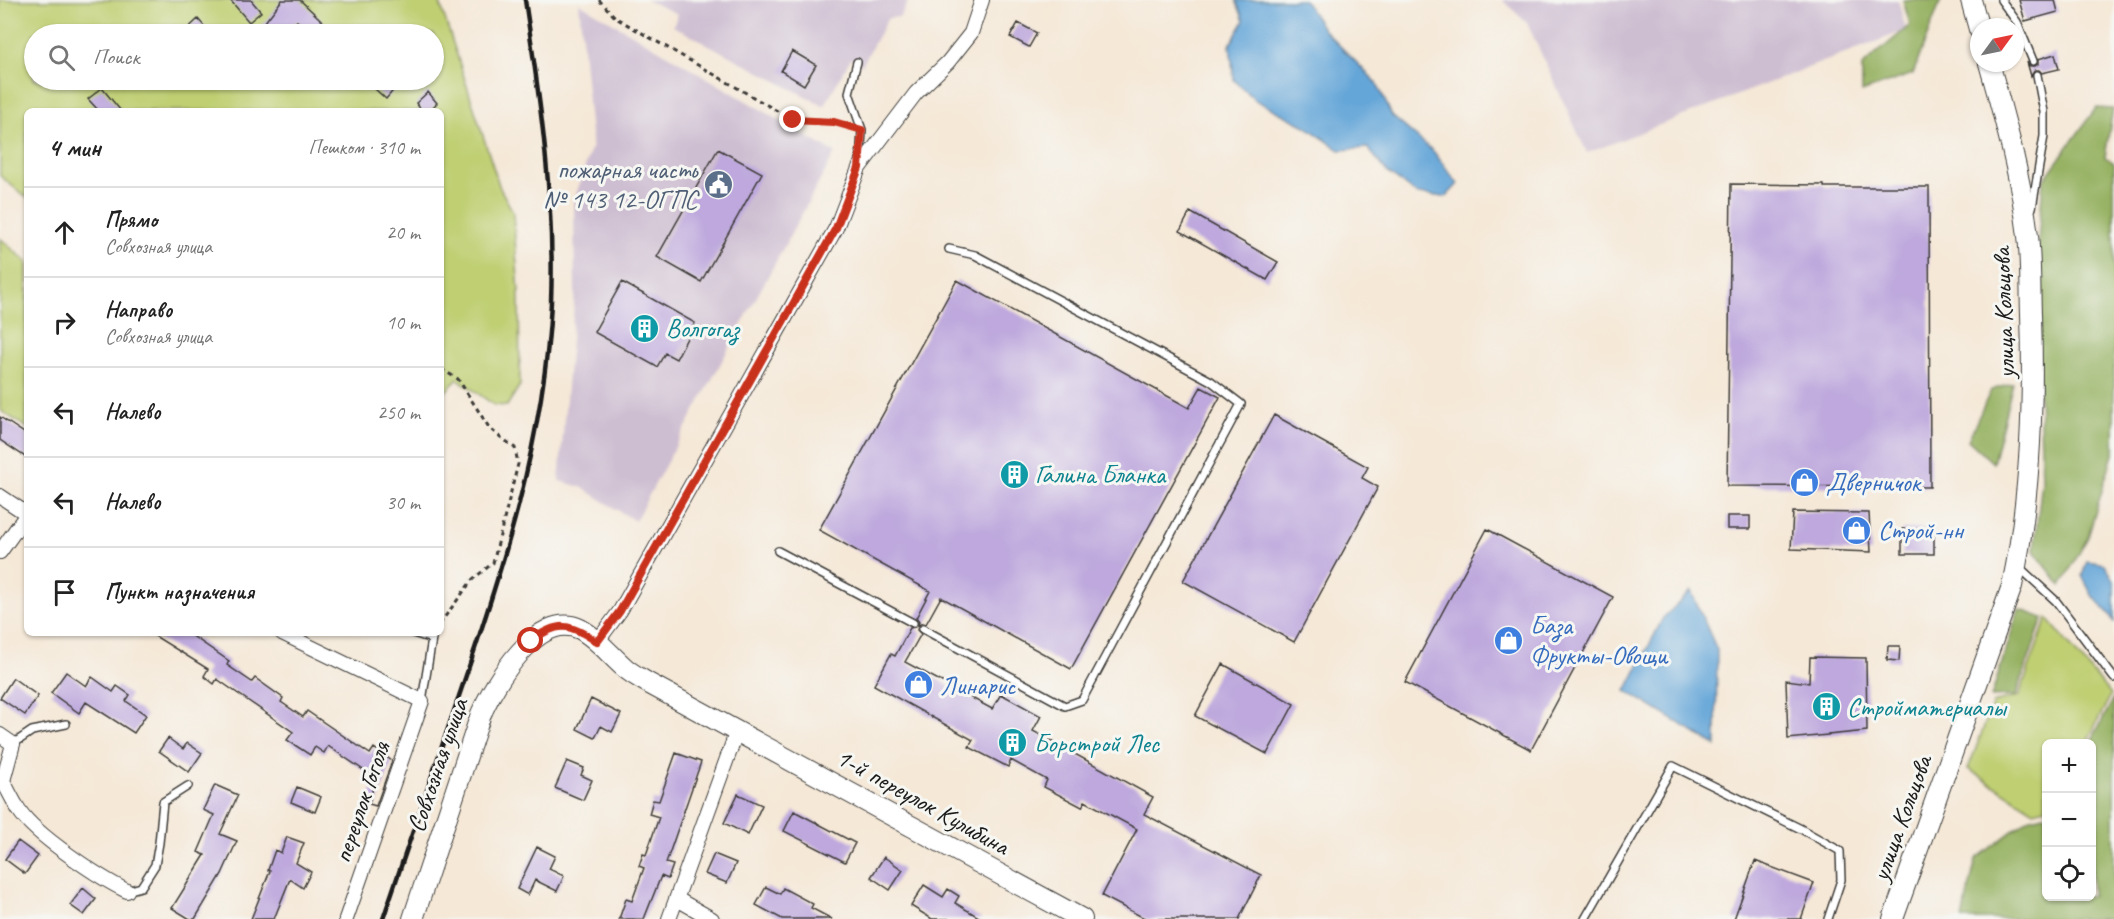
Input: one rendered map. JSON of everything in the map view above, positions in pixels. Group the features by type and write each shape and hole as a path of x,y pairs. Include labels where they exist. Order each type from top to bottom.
{"street":[{"path":"597,642 620,611 830,238 859,168 916,93 948,62 971,33 982,0"},
{"path":"1971,0 1976,18"},
{"name":"улица Кольцова","path":"1893,919 2002,614 2016,565 2028,477 2032,413 2032,337 2028,237 2012,147 1991,72"},
{"path":"0,496 24,512"},
{"path":"0,552 24,518"},
{"name":"Совхозная улица","path":"413,919 481,714 490,694 518,654 543,632 556,627 568,626 579,629 597,642"},
{"path":"288,636 422,701"},
{"name":"1-й переулок Кулибина","path":"597,642 634,674 1082,919"},
{"name":"переулок Гоголя","path":"346,919 422,701"},
{"path":"669,919 737,731"},
{"path":"0,735 13,744 3,781 19,811 36,828 107,881 127,891"},
{"path":"676,899 712,919"}],"lane":[{"path":"2001,0 2017,22 2033,61"},
{"path":"857,62 849,93 862,130 859,168"},
{"path":"2028,237 2044,136 2044,112 2037,75"},
{"path":"923,629 1065,706 1082,700 1241,404 1211,381 975,255 948,249"},
{"path":"778,551 913,623"},
{"path":"2016,565 2056,602 2114,678"},
{"path":"422,636 432,639 422,701"},
{"path":"13,744 32,731 66,724"},
{"path":"1585,919 1673,765 1840,851 1841,880 1828,919"},
{"path":"127,891 141,887 154,865 159,843 163,802 188,786"}],"path":[{"path":"599,0 616,18 793,120 834,122 862,130"},
{"path":"444,371 458,379 490,429 515,448 518,464 493,563 473,579 444,618"}],"shaded area":[{"path":"646,0 909,0 900,17 888,18 862,65 851,58 824,106 673,26 678,14"},
{"path":"1502,0 1898,0 1906,30 1587,153 1527,23"},
{"path":"579,3 835,153 635,521 581,487 559,481 575,293 574,201 592,145"}],"green space":[{"path":"0,0 439,0 500,188 513,212 519,292 520,385 507,406 494,405 458,379 444,393 444,108 24,108 24,196 0,176"},
{"path":"1903,0 1941,0 1913,74 1862,92 1862,66 1910,25"},
{"path":"2096,108 2113,109 2105,157 2114,163 2114,451 2088,537 2061,586 2034,551 2042,480 2035,278 2043,181"},
{"path":"0,238 24,259 24,426 0,410"},
{"path":"2013,383 1993,463 1968,440 1991,390"},
{"path":"2019,609 2043,618 2016,696 1991,697"},
{"path":"2047,618 2111,695 2088,739 2042,739 2042,809 2034,811 1968,769 1993,703 2019,696"},
{"path":"2114,698 2114,919 1962,919 1976,859 2028,819 2042,815 2042,901 2096,901 2096,739 2092,739"}],"water":[{"path":"1236,0 1304,0 1324,30 1377,83 1392,116 1434,152 1458,184 1446,197 1417,194 1387,172 1368,148 1340,150 1305,126 1255,100 1234,80 1230,45 1244,21"},
{"path":"2087,561 2105,564 2114,581 2114,623 2092,595 2082,576"},
{"path":"1691,591 1717,650 1716,746 1626,691 1663,618"}],"building":[{"path":"230,0 251,0 261,12 249,22"},
{"path":"282,0 300,0 325,24 300,24 297,21 294,24 263,24"},
{"path":"2019,0 2055,0 2058,12 2025,21"},
{"path":"198,19 202,24 193,24"},
{"path":"1018,23 1037,33 1029,47 1010,37"},
{"path":"792,51 816,65 804,85 781,71"},
{"path":"2055,54 2059,69 2042,73 2035,70 2031,76 2027,62 2030,66 2035,66 2038,64 2038,59"},
{"path":"99,90 104,90 119,108 96,108 88,99"},
{"path":"376,90 394,90 386,99"},
{"path":"428,92 437,103 432,108 420,108 416,103"},
{"path":"718,149 762,173 701,282 657,257"},
{"path":"1731,184 1929,187 1930,487 1727,486"},
{"path":"1190,212 1278,262 1267,280 1180,231"},
{"name":"Галина Бланка","path":"957,280 1189,408 1201,387 1220,397 1071,669 941,597 926,624 922,623 918,626 919,622 916,618 930,591 819,530"},
{"name":"Волгогаз","path":"622,282 695,323 676,359 665,353 657,367 594,332"},
{"path":"1274,415 1368,467 1362,478 1378,487 1294,642 1183,581"},
{"path":"0,417 24,433 24,456 0,440"},
{"path":"1793,512 1869,513 1871,552 1791,549"},
{"path":"1727,516 1750,516 1750,529 1727,529"},
{"name":"База Фрукты-Овощи","path":"1487,529 1613,597 1531,750 1405,682"},
{"path":"1902,529 1934,529 1934,554 1902,554"},
{"path":"918,626 917,630 921,634 905,662 992,709 1001,694 1041,716 1033,731 1153,797 1144,814 1261,875 1239,919 1146,919 1102,896 1137,829 1085,801 1082,807 1044,787 1047,780 1011,760 1008,767 969,747 973,740 874,685 891,654 895,656 910,628"},
{"path":"155,636 192,636 229,661 227,665 252,682 255,678 283,698 281,702 303,717 307,711 370,754 374,748 392,761 376,806 369,804 375,778 328,746 324,753 315,747 310,755 287,740 293,732 217,679 214,684 204,676 208,669"},
{"path":"1888,646 1900,646 1899,661 1887,660"},
{"name":"Стройматериалы","path":"1810,657 1866,658 1867,731 1788,739 1786,680 1809,683"},
{"path":"1223,664 1294,704 1267,754 1195,716"},
{"path":"66,672 86,686 92,677 113,692 117,686 130,695 126,701 146,715 134,733 86,702 79,713 51,693"},
{"path":"13,678 38,696 25,715 0,698"},
{"path":"591,699 621,714 612,732 601,726 595,738 577,729"},
{"path":"168,738 183,749 187,743 202,753 189,772 159,751"},
{"path":"676,753 701,762 666,863 673,865 668,879 661,876 644,919 619,919 626,899 632,901 644,868 639,866 643,854 646,855 659,817 649,814 653,800 659,801"},
{"path":"567,761 584,768 581,775 592,780 583,800 555,788"},
{"path":"215,785 238,795 220,834 237,841 222,874 195,919 190,919 172,908 205,855 198,852 214,815 203,810"},
{"path":"297,787 321,797 315,812 291,802"},
{"path":"738,794 762,805 748,835 724,823"},
{"path":"794,811 855,843 845,862 784,831"},
{"path":"287,837 304,843 296,863 311,872 303,888 290,879 274,919 251,919 270,871 268,870 275,850 281,853"},
{"path":"18,841 38,856 25,874 5,859"},
{"path":"537,847 555,856 549,869 564,876 557,891 535,880 528,895 517,889"},
{"path":"714,854 736,863 727,883 705,874"},
{"path":"884,857 903,870 890,890 871,877"},
{"path":"1755,861 1814,883 1801,919 1734,919"},
{"path":"924,885 943,897 948,889 959,896 955,903 982,919 932,919 911,906"},
{"path":"766,887 780,894 783,888 813,904 811,908 832,919 782,919 756,905"},
{"path":"83,888 96,899 84,915 70,905"}],"railway":[{"path":"383,919 505,553 531,454 540,404 551,302 551,226 541,113 525,0"}],"place":[{"name":"пожарная часть № 143 12-ОГПС","path":"718,184"},
{"name":"Волгогаз","path":"645,328"},
{"name":"Галина Бланка","path":"1014,474"},
{"name":"Дверничок","path":"1805,482"},
{"name":"Строй-нн","path":"1857,530"},
{"name":"База Фрукты-Овощи","path":"1509,640"},
{"name":"Линарис","path":"919,685"},
{"name":"Стройматериалы","path":"1826,707"},
{"name":"Борстрой Лес","path":"1013,743"}],"route":[{"path":"531,641 543,632 556,627 568,626 579,629 597,642 620,611 836,228 859,168 862,130 834,122 793,120"}]}
